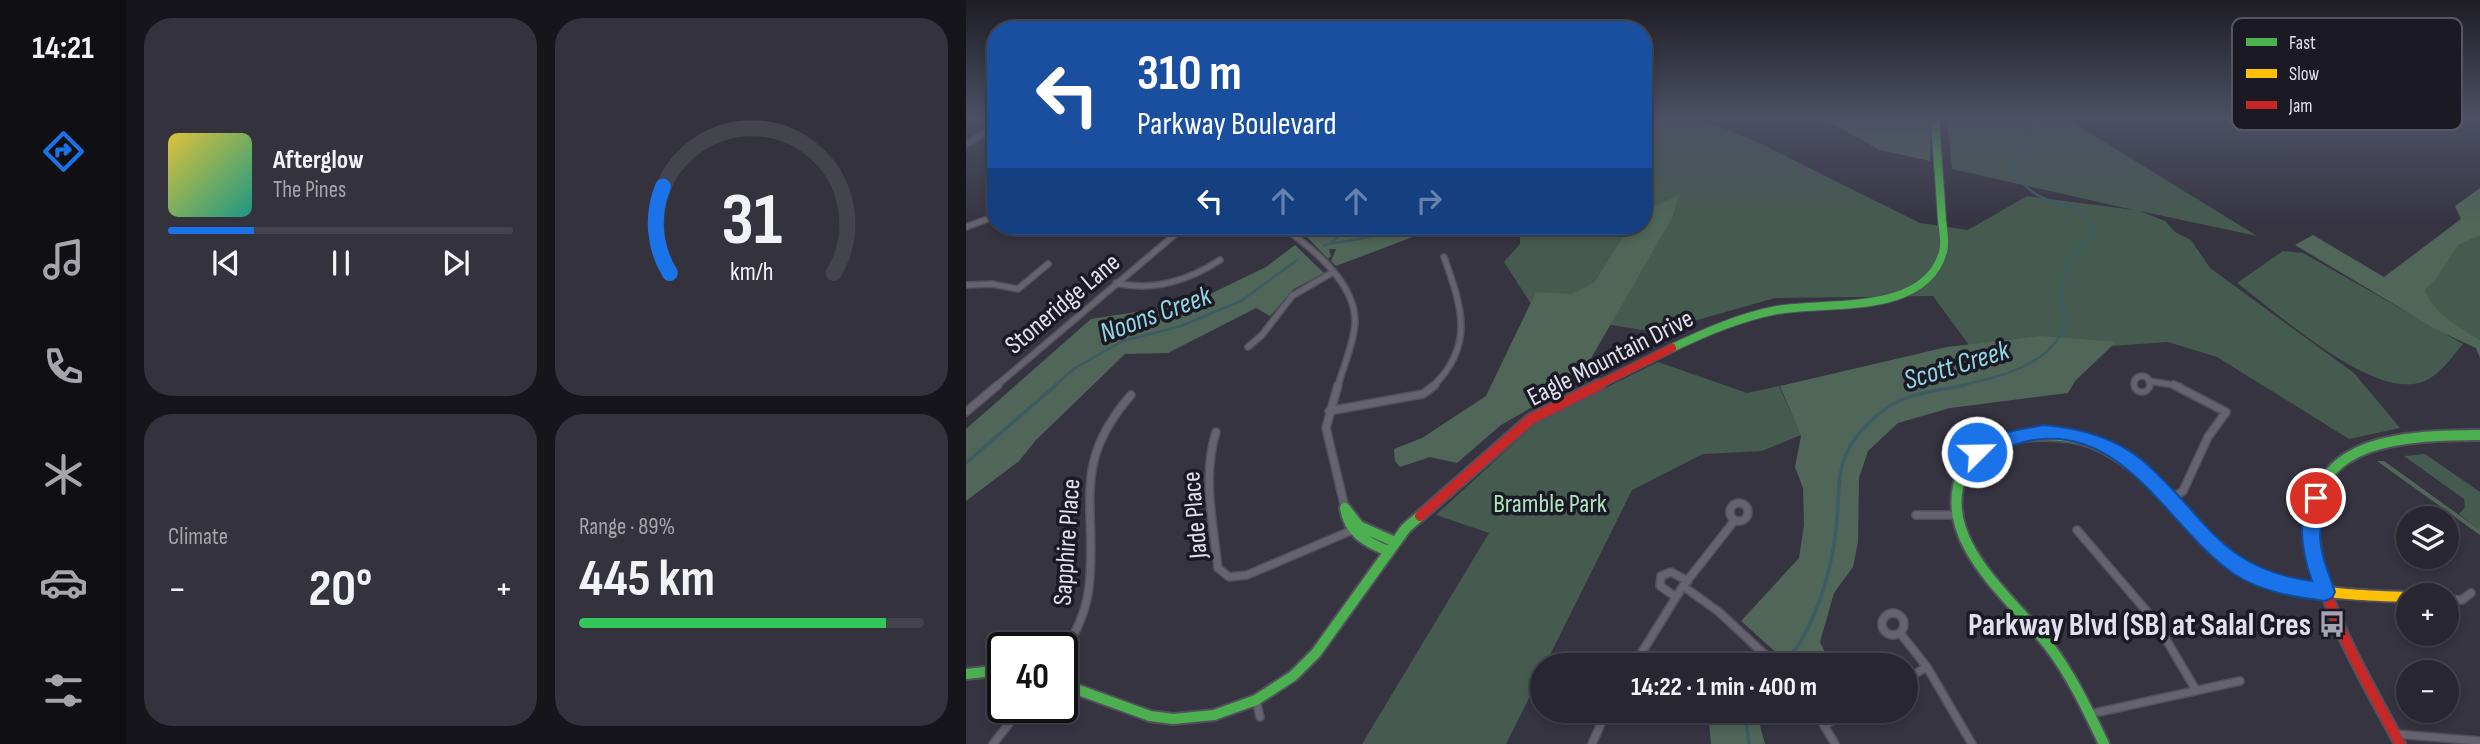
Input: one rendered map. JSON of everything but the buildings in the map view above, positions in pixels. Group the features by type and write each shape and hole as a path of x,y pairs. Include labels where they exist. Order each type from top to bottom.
{"street":[{"name":"Eagle Mountain Drive","path":"1078,690 1150,716 1173,719 1214,715 1256,700 1285,682 1312,658 1388,551 1415,519 1531,419 1693,338 1756,313 1884,300 1906,294 1926,282 1940,267 1944,251 1937,154"},
{"path":"966,227 987,219"},
{"name":"Stoneridge Lane","path":"966,412 1174,235"},
{"path":"1294,235 1333,272 1350,295 1354,323 1326,428 1345,508 1345,520 1350,532 1388,551"},
{"path":"1329,411 1423,394 1444,376 1462,339 1464,318 1444,257"},
{"path":"1116,283 1127,286 1172,282 1189,278 1220,260"},
{"path":"966,285 992,284 1018,289 1048,264"},
{"path":"1248,347 1262,335 1292,296 1333,272"},
{"path":"2149,382 2160,380 2179,386 2227,412 2208,437 2183,491 2168,501"},
{"name":"Sapphire Place","path":"1076,632 1089,587 1089,478 1100,440 1111,418 1131,395"},
{"name":"Jade Place","path":"1216,432 1212,443 1209,483 1218,568 1229,577 1247,575 1359,526"},
{"path":"2104,744 2090,714 2052,650 1977,556 1954,515 1953,495 1957,479 1972,457 1984,447 2044,432 2081,436 2114,450 2136,465 2212,547 2243,570 2281,586 2396,596"},
{"path":"2480,435 2392,440 2360,450 2333,470 2318,493 2311,521 2313,555 2325,592 2398,739 2480,741"},
{"path":"1345,508 1359,526 1395,542"},
{"path":"1916,515 1954,515"},
{"path":"1641,653 1676,597 1735,520"},
{"path":"2077,530 2155,621 2196,690"},
{"path":"1676,597 1660,586 1661,576 1666,572 1673,572 1763,653"},
{"path":"2459,600 2471,593"},
{"path":"1899,633 1927,667 1972,744"},
{"path":"1918,672 1927,667"},
{"path":"966,674 987,672"},
{"path":"2090,714 2240,681"},
{"path":"1256,700 1260,717"},
{"path":"993,744 1009,723"},
{"path":"1592,744 1601,723"},
{"path":"1828,723 1825,725 1835,744"}],"green space":[{"path":"1652,154 1781,154 1920,223 1968,230 2027,196 2134,210 1952,169 1950,154 2123,154 2257,236 2140,211 2165,221 2175,232 2191,240 2210,268 2354,373 2400,428 2349,439 2217,357 2168,342 2096,347 1983,364 1933,296 1775,298 1655,332 1537,313 1504,262 1520,244 1520,235 1652,235"},
{"path":"1897,154 1930,154 1930,161"},
{"path":"2480,188 2480,235 2458,245 2437,278 2425,290 2434,307 2480,340 2480,358 2476,348 2437,330 2295,245 2313,235 2384,277 2461,219 2455,206"},
{"path":"1680,194 1672,218 1578,381 1501,425 1457,463 1430,457 1400,467 1395,461 1394,449 1422,438 1486,396 1536,292 1572,294 1594,283 1624,235 1652,235 1652,208"},
{"path":"2480,225 2480,349 2389,295"},
{"path":"1418,235 1336,266 1331,261 1336,249 1329,249 1331,256 1328,259 1307,237"},
{"path":"1295,245 1324,273 1294,289 1270,316 1256,308 1168,353 1125,354 1036,440 1019,461 966,501 966,429 1091,319 1161,308 1206,296 1266,267"},
{"path":"2283,251 2303,253 2463,344 2438,372 2419,383 2398,384 2350,365 2299,331 2237,283"},
{"path":"2040,336 2116,342 2075,381 2068,393 1950,408 1898,423 1868,451 1859,478 1858,542 1853,567 1834,593 1820,642 1826,653 1777,653 1741,621 1799,558 1804,525 1803,488 1795,467 1801,436 1780,386 1947,347"},
{"name":"Bramble Park","path":"1658,362 1747,393 1779,386 1801,435 1762,451 1703,454 1632,490 1551,653 1530,653 1530,696 1506,744 1362,744 1489,533 1436,515 1537,422"},
{"path":"2425,454 2480,492 2480,530 2459,514 2465,507 2464,499 2404,456"},
{"path":"2377,461 2384,461 2447,506 2440,506"},
{"path":"2459,515 2480,530 2480,535 2459,520"},
{"path":"1709,723 1759,723 1765,744 1711,744"}],"waterway":[{"name":"Scott Creek","path":"1957,386 2012,372 2048,350 2060,336 2067,320 2061,296 2066,270 2074,255 2095,229 2078,208 2039,196 2024,185 2012,167 2019,154"},
{"path":"1332,242 1340,235"},
{"name":"Noons Creek","path":"1324,245 1382,235"},
{"name":"Noons Creek","path":"1054,386 1075,368 1123,341 1181,326 1241,301 1297,260"},
{"name":"Noons Creek","path":"966,463 1056,385"},
{"name":"Scott Creek","path":"1793,653 1815,613 1825,583 1835,538 1840,477 1848,451 1856,437 1879,413 1901,400 1965,385"},
{"name":"Scott Creek","path":"1747,723 1749,744"}],"traffic: fast":[{"path":"1672,348 1750,316 1799,307 1874,301 1898,296 1918,287 1934,273 1944,249 1938,154"},
{"path":"2104,744 2057,657 1997,586 1964,538 1955,513 1955,489 1970,459 1992,445 2025,436 2062,435 2091,440 2117,454 2146,477"},
{"path":"2313,528 2314,501 2325,478 2341,462 2361,450 2408,438 2480,435"},
{"path":"1388,551 1365,541 1353,531 1345,508 1359,526 1395,542"},
{"path":"1078,690 1150,716 1173,719 1214,715 1256,700 1293,676 1316,653 1406,528 1420,516"},
{"path":"966,674 987,672"}],"traffic: slow":[{"path":"2146,477 2202,536 2250,571 2298,588 2396,596"}],"traffic: jam":[{"path":"1420,516 1531,419 1672,348"},
{"path":"2313,528 2315,554 2332,610 2400,744"}],"place":[{"name":"Parkway Blvd (SB) at Salal Cres","path":"2332,624"}],"route":[{"path":"1977,452 2000,441 2044,432 2073,434 2096,441 2136,465 2212,547 2243,570 2281,586 2325,592 2319,578 2311,539 2316,498"}]}
